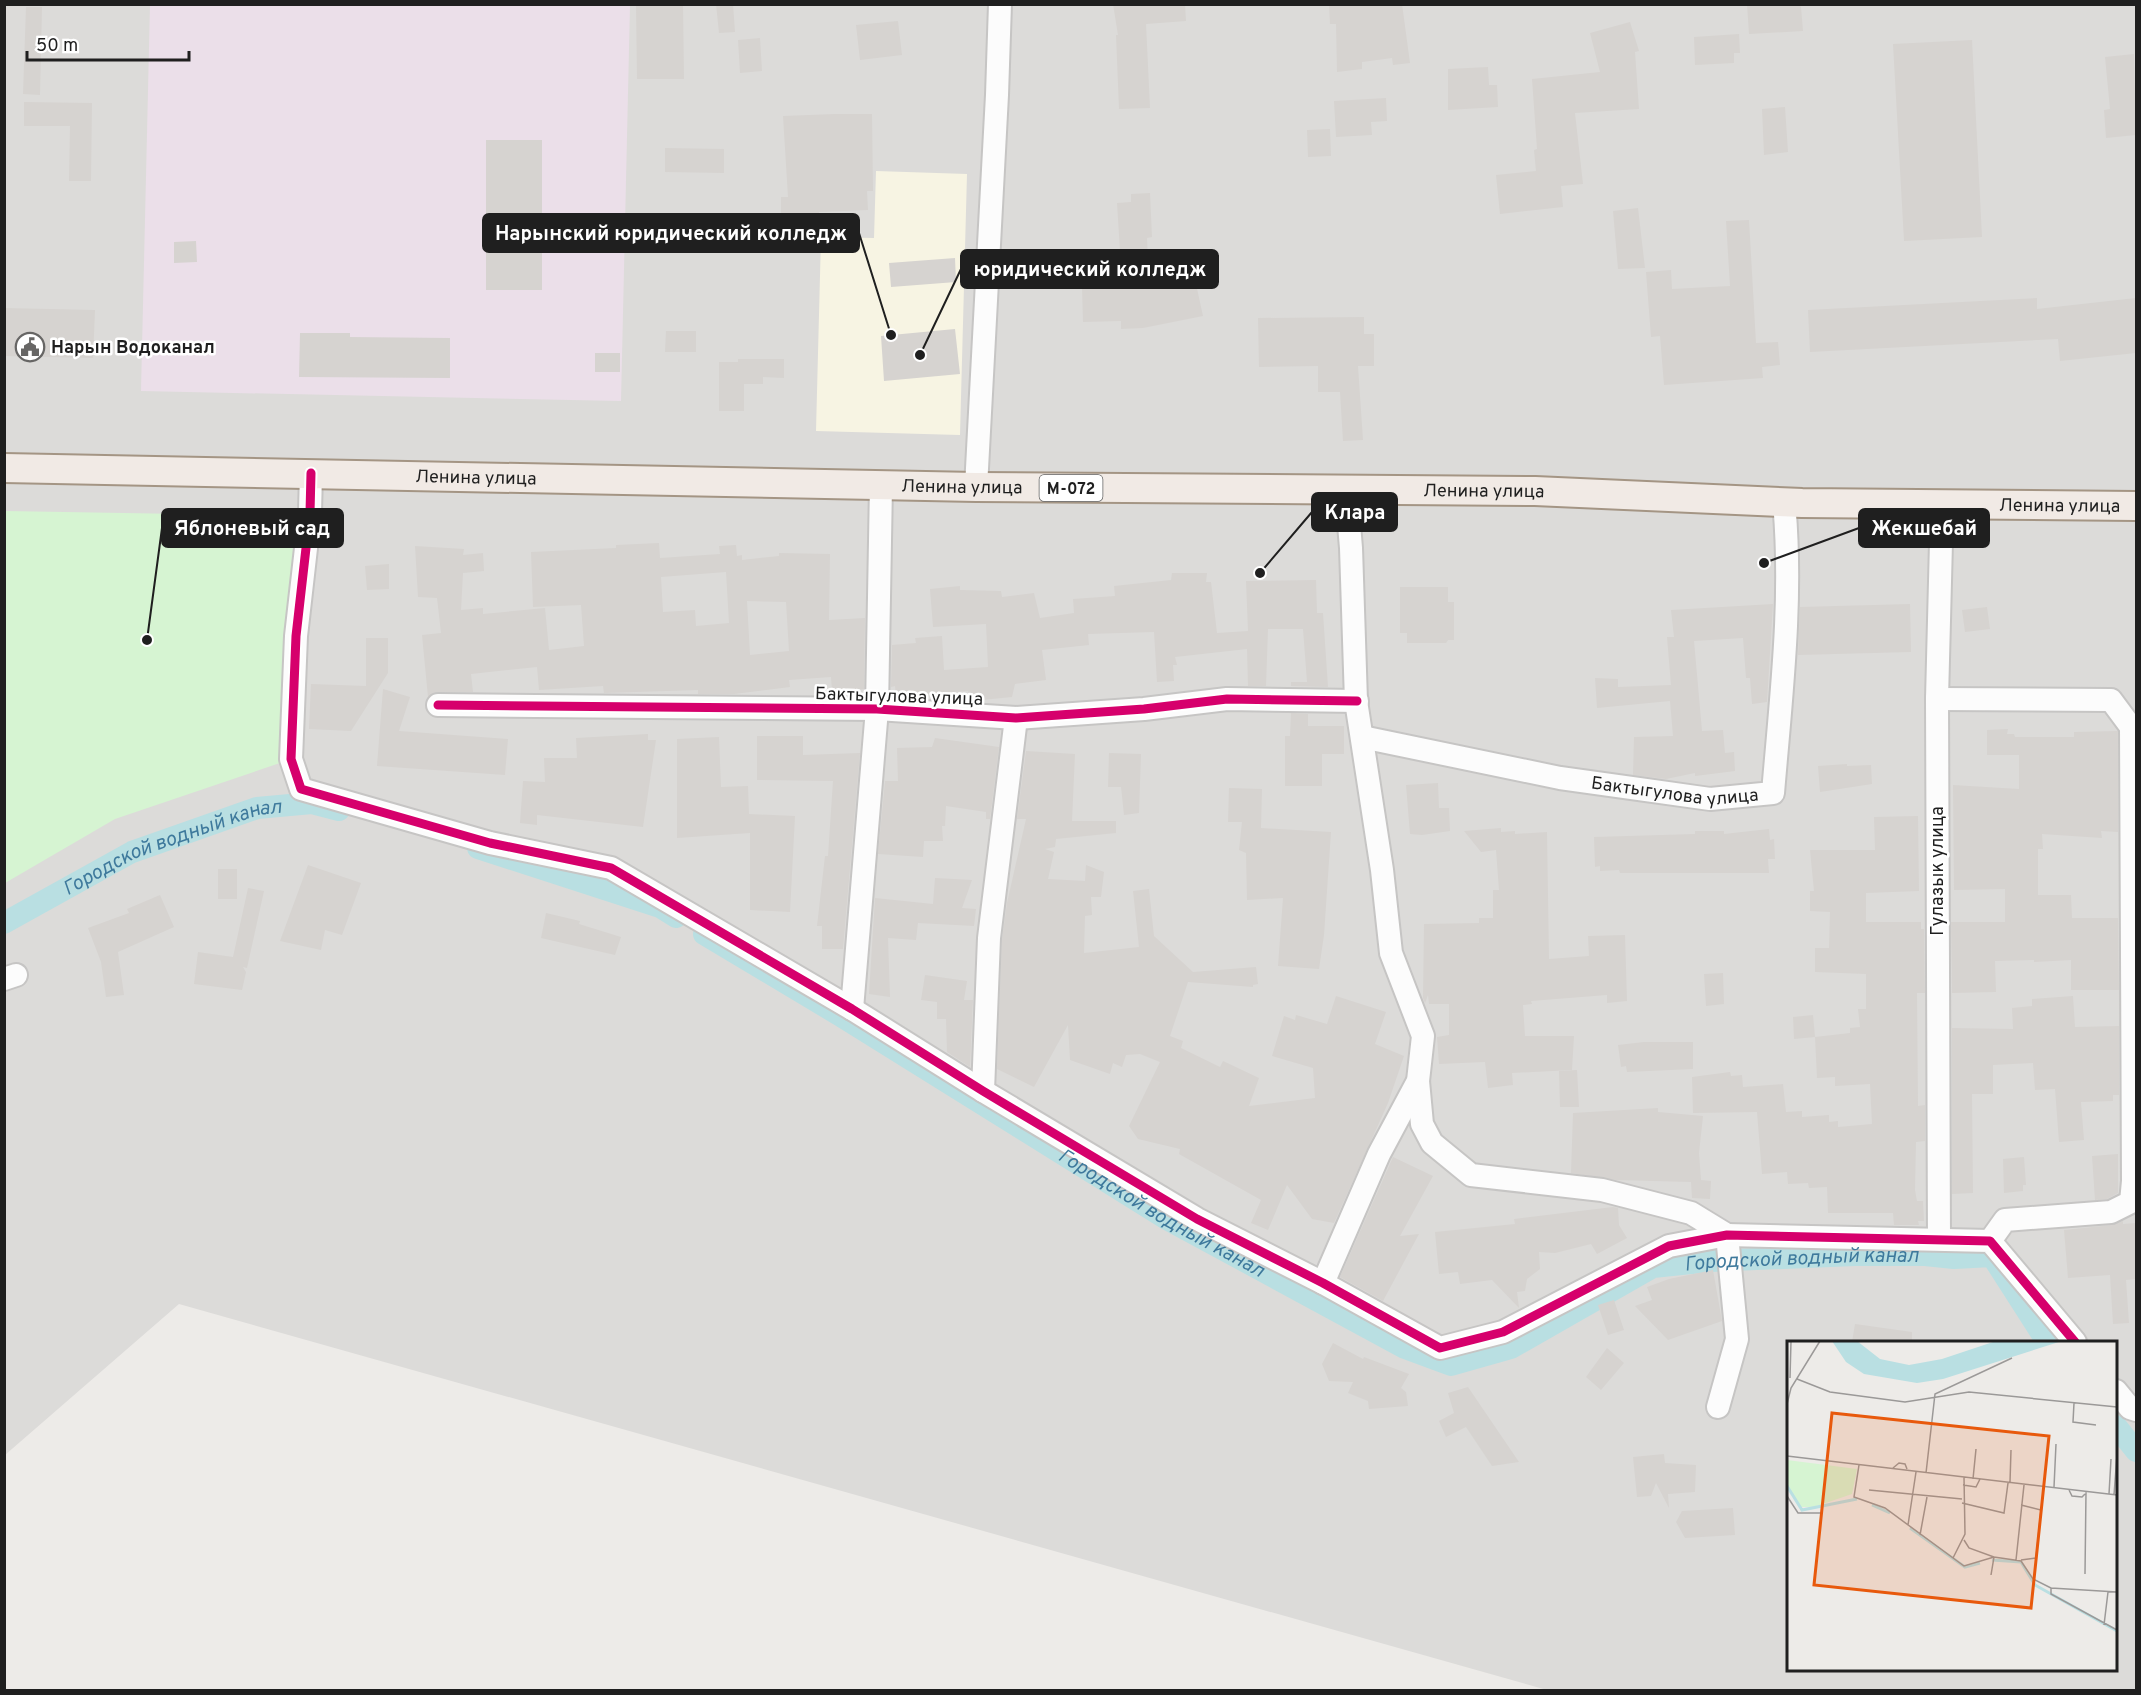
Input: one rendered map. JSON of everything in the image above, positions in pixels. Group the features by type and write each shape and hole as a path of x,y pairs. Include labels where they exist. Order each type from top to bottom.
{"main road":[{"name":"Ленина улица","path":"4,468 976,487 1535,490 1784,502 2136,506"}],"street":[{"path":"976,487 1000,4"},
{"path":"311,473 310,513 296,636 291,759 301,789 490,843 611,868 852,1009 983,1091 1197,1219 1323,1283 1440,1348 1503,1332 1669,1246 1727,1235 1939,1238 1990,1241 2074,1341"},
{"path":"852,1009 877,709 881,484"},
{"path":"1346,489 1357,701 1382,870 1390,953 1423,1036 1418,1081 1422,1124 1432,1143 1472,1175 1602,1190 1691,1212 1727,1235"},
{"name":"Бактыгулова улица","path":"1362,737 1560,778 1710,799 1773,793 1787,611 1788,545 1784,502"},
{"name":"Гулазык улица","path":"1939,1238 1937,699 1942,503"},
{"name":"Бактыгулова улица","path":"438,705 877,709 1016,718 1144,709 1227,699 1357,701"},
{"path":"1937,699 2111,700 2131,727 2131,1202 2112,1212 2005,1220 1990,1241"},
{"path":"983,1091 989,938 1016,718"},
{"path":"1323,1283 1378,1154 1418,1081"},
{"path":"1718,1407 1737,1339 1727,1235"},
{"path":"2117,1393 2130,1408 2136,1410"}],"shaded area":[{"path":"5,5 2136,5 2136,1690 1547,1690 179,1304 5,1455"},
{"path":"150,5 630,5 621,401 141,391"},
{"path":"876,171 967,174 960,435 816,431 821,237 874,238"}],"green space":[{"path":"5,511 300,516 280,763 115,819 5,883"}],"building":[{"path":"636,4 683,4 684,79 637,79"},
{"path":"716,4 733,4 735,32 719,33"},
{"path":"1113,4 1185,4 1186,21 1146,24 1150,108 1119,109 1116,35 1118,35"},
{"path":"1329,4 1402,4 1410,63 1393,65 1392,58 1362,62 1362,69 1337,72 1336,24 1330,24"},
{"path":"1747,4 1798,4 1801,7 1803,31 1749,34"},
{"path":"26,7 42,7 40,95 23,94"},
{"path":"898,21 902,55 860,60 856,25"},
{"path":"1630,22 1639,51 1635,52 1639,109 1575,113 1583,184 1561,186 1563,207 1500,214 1496,175 1536,171 1534,150 1537,149 1532,79 1600,72 1590,33"},
{"path":"1739,34 1740,53 1734,53 1734,63 1695,65 1694,37"},
{"path":"760,38 762,71 740,73 738,40"},
{"path":"1972,40 1982,237 1904,241 1893,44"},
{"path":"2134,54 2136,135 2106,138 2104,110 2110,109 2105,57"},
{"path":"1488,67 1489,85 1497,85 1498,107 1448,110 1448,69"},
{"path":"1386,98 1387,121 1371,122 1372,135 1336,137 1334,101"},
{"path":"24,102 92,103 91,181 69,181 70,126 24,126"},
{"path":"1785,107 1788,152 1764,155 1762,109"},
{"path":"872,114 873,191 867,191 868,210 819,212 819,243 781,243 781,197 788,197 783,116"},
{"path":"1330,129 1331,156 1308,157 1307,130"},
{"path":"486,140 542,140 542,290 486,290"},
{"path":"665,148 724,149 724,173 665,172"},
{"path":"1150,193 1152,237 1147,238 1149,285 1188,276 1190,285 1196,284 1203,316 1143,328 1121,329 1121,321 1083,322 1082,287 1103,287 1099,254 1120,251 1117,203 1131,202 1131,194"},
{"path":"1638,208 1645,268 1618,269 1613,211"},
{"path":"1749,220 1756,343 1778,342 1780,365 1762,367 1763,378 1664,385 1660,336 1651,337 1646,272 1671,270 1672,289 1730,286 1726,221"},
{"path":"196,241 197,262 174,263 174,242"},
{"path":"955,258 956,282 891,287 889,263"},
{"path":"2037,298 2037,309 2136,298 2136,353 2060,361 2058,339 1810,352 1808,310"},
{"path":"4,308 95,310 93,358 4,356"},
{"path":"1364,317 1364,334 1374,334 1374,366 1358,366 1363,440 1343,441 1340,392 1318,392 1318,366 1259,367 1258,318"},
{"path":"955,329 960,374 884,381 881,336"},
{"path":"666,331 696,331 696,352 665,352"},
{"path":"300,333 350,333 350,337 450,338 450,378 299,377"},
{"path":"595,353 620,353 620,372 595,372"},
{"path":"738,359 784,359 784,378 763,377 763,384 744,384 744,411 719,411 719,362 738,362"},
{"path":"659,543 660,558 720,554 719,546 736,545 737,556 742,555 742,560 779,556 779,553 830,554 829,620 865,618 864,689 832,691 831,677 789,680 790,687 734,694 698,694 698,690 604,693 603,686 539,690 537,667 471,674 473,692 438,692 428,697 422,635 441,633 437,598 418,597 415,546 464,549 463,555 483,553 484,571 463,573 461,610 483,608 483,614 545,608 549,650 584,646 581,605 533,607 531,552 616,548 616,545","holes":["726,572 729,623 696,626 695,610 663,612 661,577","747,601 786,602 789,651 750,655"]},
{"path":"389,564 389,589 367,590 365,566"},
{"path":"1172,573 1207,573 1206,582 1211,582 1217,633 1248,631 1246,581 1316,580 1317,613 1323,613 1328,687 1291,686 1291,682 1307,682 1303,629 1268,629 1266,686 1248,686 1247,649 1175,657 1177,665 1173,665 1174,681 1157,682 1154,632 1088,634 1089,645 1042,650 1046,680 1015,684 1012,697 972,701 968,691 896,696 895,686 891,687 892,645 916,643 915,638 942,636 944,670 988,667 986,624 933,627 930,589 960,586 960,590 1001,591 1002,597 1034,593 1040,618 1074,613 1073,599 1115,596 1114,586 1171,580"},
{"path":"1400,587 1448,587 1448,602 1454,602 1454,640 1448,640 1446,643 1407,643 1407,633 1400,633"},
{"path":"1773,604 1767,702 1752,704 1750,678 1746,678 1743,638 1694,641 1702,731 1723,730 1725,753 1734,752 1735,771 1695,776 1695,773 1666,779 1633,775 1634,737 1673,736 1670,701 1597,708 1595,678 1618,679 1618,687 1671,685 1667,637 1674,637 1671,610"},
{"path":"1910,604 1911,652 1798,655 1800,607"},
{"path":"1987,607 1990,629 1965,632 1962,610"},
{"path":"366,638 388,638 388,673 351,731 309,729 311,684 366,686"},
{"path":"383,689 410,697 399,731 508,739 505,775 377,766"},
{"path":"1291,713 1308,714 1308,726 1344,726 1344,754 1322,754 1322,786 1285,786 1285,736 1290,736"},
{"path":"2008,729 2007,734 2014,734 2015,737 2074,737 2074,732 2118,731 2118,832 2101,831 2102,838 2042,834 2043,849 2038,849 2038,895 2071,895 2072,918 2118,918 2119,990 2071,990 2071,960 2034,962 2034,960 1995,961 1996,992 1952,993 1951,922 2005,922 2005,889 1954,890 1953,785 2019,789 2019,755 1987,755 1987,730"},
{"path":"648,734 648,740 656,740 643,827 537,815 537,825 520,823 523,781 545,782 544,758 577,758 576,738"},
{"path":"757,736 803,736 803,755 860,753 843,949 822,949 822,926 817,926 825,856 828,856 833,781 757,780"},
{"path":"719,737 721,787 748,786 749,814 795,816 790,912 750,910 750,833 677,838 677,739"},
{"path":"935,738 999,747 990,819 986,819 986,812 946,806 945,826 942,826 943,841 924,841 923,857 878,854 885,781 898,781 897,748 932,747"},
{"path":"1026,751 1075,754 1072,821 1116,821 1116,833 1056,839 1055,847 1045,849 1054,852 1048,879 1085,881 1086,865 1104,872 1101,897 1091,897 1092,915 1085,916 1084,953 1139,947 1133,891 1149,889 1154,936 1193,972 1256,967 1258,984 1253,987 1188,982 1170,1036 1183,1041 1181,1048 1220,1067 1223,1061 1259,1078 1249,1106 1315,1098 1313,1068 1272,1056 1284,1016 1295,1020 1296,1015 1327,1024 1336,996 1386,1012 1375,1044 1404,1056 1388,1103 1334,1223 1312,1219 1287,1185 1268,1230 1251,1223 1261,1200 1179,1154 1180,1149 1138,1139 1129,1126 1160,1062 1140,1054 1126,1055 1122,1067 1113,1063 1110,1074 1070,1060 1068,1025 1034,1087 997,1069 1002,939 1007,903 1026,819 1017,819"},
{"path":"1109,753 1141,754 1139,813 1124,815 1121,787 1108,787"},
{"path":"1847,764 1847,766 1871,765 1872,784 1820,792 1818,766"},
{"path":"1438,783 1439,808 1449,808 1450,831 1422,835 1410,834 1406,785"},
{"path":"1229,788 1262,789 1261,828 1331,832 1324,935 1319,969 1278,966 1283,898 1247,900 1246,853 1239,850 1242,822 1228,822"},
{"path":"1918,816 1919,891 1866,893 1866,922 1921,922 1921,929 1924,929 1925,993 1917,993 1918,1106 1925,1105 1925,1141 1916,1142 1915,1190 1917,1201 1923,1201 1924,1221 1918,1221 1919,1225 1894,1225 1893,1213 1828,1213 1827,1187 1809,1188 1808,1183 1788,1184 1787,1172 1762,1174 1757,1112 1693,1113 1692,1077 1730,1072 1731,1076 1742,1075 1743,1087 1783,1084 1786,1112 1802,1111 1802,1117 1829,1115 1829,1122 1838,1121 1838,1127 1872,1124 1870,1084 1835,1086 1835,1077 1817,1078 1815,1037 1850,1033 1850,1028 1860,1027 1858,1009 1866,1009 1866,974 1815,972 1815,948 1829,948 1830,912 1810,911 1810,891 1814,891 1810,850 1875,850 1874,817"},
{"path":"1501,828 1501,832 1515,831 1515,834 1547,832 1549,959 1589,956 1588,936 1625,935 1627,1001 1607,1003 1607,995 1531,1001 1532,1004 1523,1005 1525,1036 1574,1036 1572,1070 1512,1073 1513,1085 1488,1088 1485,1062 1439,1064 1437,1037 1449,1035 1449,1004 1429,1004 1428,995 1425,1003 1423,998 1424,924 1479,923 1479,918 1493,918 1493,890 1499,890 1496,850 1481,852 1464,831"},
{"path":"1769,829 1770,840 1774,839 1775,859 1768,859 1769,873 1620,873 1619,870 1600,871 1600,866 1595,867 1594,837 1695,834 1695,831 1724,831 1724,834"},
{"path":"308,865 361,883 342,935 325,930 321,950 280,941"},
{"path":"218,869 237,869 237,899 218,899"},
{"path":"935,878 972,880 962,908 976,909 974,926 918,923 916,940 888,938 890,997 869,994 875,898 933,904"},
{"path":"248,888 264,891 247,968 243,967 246,972 242,990 194,984 198,952 233,957"},
{"path":"160,895 174,927 118,952 124,995 106,997 101,962 88,928 129,913 127,909"},
{"path":"546,913 580,921 579,924 621,937 615,955 541,938"},
{"path":"1723,973 1724,1004 1706,1006 1704,974"},
{"path":"925,975 967,981 964,1000 973,1000 970,1067 947,1052 946,1019 937,1019 937,1002 921,1000"},
{"path":"2073,996 2075,1027 2119,1026 2119,1095 2113,1095 2113,1101 2081,1102 2084,1140 2059,1142 2055,1089 2035,1090 2033,1063 1993,1065 1993,1094 1972,1094 1973,1193 1952,1194 1952,1028 2013,1029 2012,1008 2032,1006 2032,999"},
{"path":"1813,1015 1815,1037 1794,1039 1793,1017"},
{"path":"1644,1042 1693,1042 1693,1069 1627,1072 1626,1066 1621,1067 1618,1045"},
{"path":"1577,1070 1579,1107 1560,1107 1559,1071"},
{"path":"1658,1108 1658,1112 1703,1116 1699,1153 1701,1180 1711,1181 1710,1199 1692,1198 1691,1182 1616,1180 1571,1173 1573,1113"},
{"path":"2118,1154 2118,1193 2107,1199 2095,1200 2092,1156"},
{"path":"1393,1157 1433,1176 1400,1236 1419,1234 1383,1301 1340,1277"},
{"path":"2024,1157 2026,1185 2023,1185 2023,1191 2004,1193 2003,1159"},
{"path":"1618,1208 1619,1225 1627,1238 1597,1254 1591,1244 1555,1253 1539,1252 1540,1269 1527,1279 1525,1291 1517,1292 1519,1308 1492,1280 1460,1284 1458,1272 1439,1274 1435,1232 1515,1224 1514,1219"},
{"path":"2123,1221 2123,1224 2136,1223 2136,1279 2126,1280 2129,1323 2113,1324 2110,1275 2068,1278 2064,1230 2112,1225"},
{"path":"1713,1270 1722,1321 1668,1340 1635,1306 1652,1300 1647,1287 1669,1279"},
{"path":"1614,1300 1624,1330 1608,1335 1598,1305"},
{"path":"1855,1324 1912,1332 1912,1341 1852,1341"},
{"path":"1333,1343 1363,1359 1364,1357 1409,1374 1401,1388 1406,1392 1408,1406 1369,1409 1368,1401 1348,1393 1353,1382 1329,1381 1322,1364"},
{"path":"1607,1348 1624,1363 1601,1390 1586,1377"},
{"path":"1468,1387 1519,1462 1492,1466 1466,1427 1446,1437 1439,1421 1454,1413 1448,1393"},
{"path":"1664,1454 1665,1463 1696,1465 1695,1492 1668,1494 1669,1508 1656,1483 1651,1496 1637,1497 1633,1457"},
{"path":"1733,1508 1735,1535 1685,1538 1676,1522 1682,1511"}],"waterway":[{"name":"Городской водный канал","path":"4,923 132,852 257,808 312,803 339,810"},
{"name":"Городской водный канал","path":"478,848 660,907 676,917"},
{"name":"Городской водный канал","path":"704,934 841,1016 1165,1218 1405,1348 1451,1365 1511,1348 1653,1267 1710,1261 1855,1255 1925,1255 1954,1258 1992,1256 2046,1341"},
{"name":"Городской водный канал","path":"2117,1427 2136,1451"}],"cycle path":[{"path":"311,473 310,513 296,636 291,759 301,789 490,843 611,868 852,1009 983,1091 1197,1219 1323,1283 1440,1348 1503,1332 1669,1246 1727,1235 1990,1241 2074,1341"},
{"path":"438,705 877,709 1016,718 1144,709 1227,699 1357,701"}],"place":[{"name":"Нарынский юридический колледж","path":"891,335"},
{"name":"Нарын Водоканал","path":"30,347"},
{"name":"юридический колледж","path":"920,355"},
{"name":"Жекшебай","path":"1764,563"},
{"name":"Клара","path":"1260,573"},
{"name":"Яблоневый сад","path":"147,640"}]}
